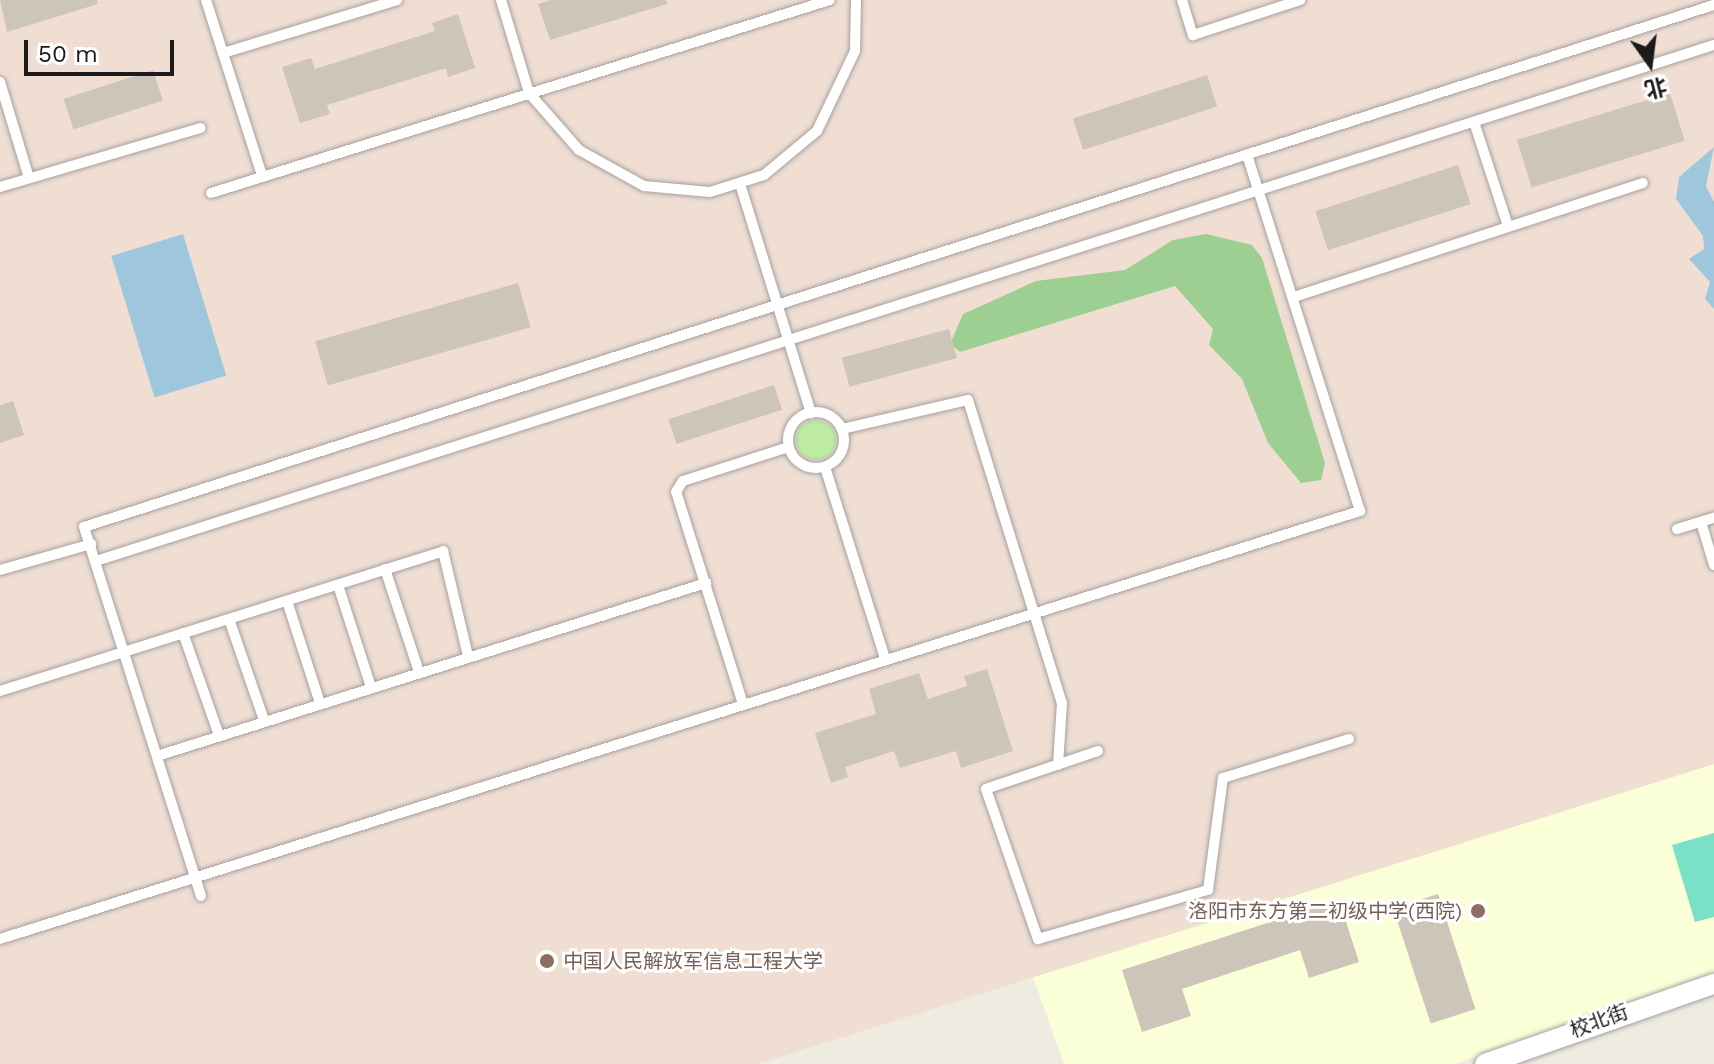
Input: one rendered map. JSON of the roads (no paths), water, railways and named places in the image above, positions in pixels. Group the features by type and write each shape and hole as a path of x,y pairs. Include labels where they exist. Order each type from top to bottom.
{"street":[{"name":"校北街","path":"1485,1064 1714,984"}],"lane":[{"path":"206,0 262,176"},
{"path":"223,53 397,0"},
{"path":"501,0 529,93 579,150 618,175 675,190 741,187 793,154 835,103 855,51 856,0"},
{"path":"211,193 830,0"},
{"path":"1182,0 1193,35 1300,0"},
{"path":"201,896 84,527 1714,5"},
{"path":"96,561 1714,45"},
{"path":"0,82 29,178"},
{"path":"1474,122 1508,226"},
{"path":"0,187 201,128"},
{"path":"0,939 194,874 1360,511 1247,155"},
{"path":"1294,297 1643,183"},
{"path":"741,187 811,413"},
{"path":"842,429 968,400 1066,723 1058,765"},
{"path":"811,413 829,415 842,429 844,448 825,467 806,467 789,447 790,429 811,413"},
{"path":"743,704 678,485 789,447"},
{"path":"825,467 885,659"},
{"path":"1677,529 1714,518"},
{"path":"1701,522 1714,565"},
{"path":"0,570 91,544"},
{"path":"0,691 443,551 468,656"},
{"path":"385,569 419,672"},
{"path":"157,756 706,583"},
{"path":"338,585 371,687"},
{"path":"287,601 320,703"},
{"path":"229,619 264,720"},
{"path":"183,633 219,735"},
{"path":"1098,751 986,789 1029,929 1045,940 1208,890 1223,778 1349,739"}],"water":[{"path":"1714,147 1706,186 1714,202 1714,309 1705,299 1710,282 1689,259 1704,249 1703,236 1676,199 1679,177"},
{"path":"183,234 226,376 155,397 111,256"}],"place":[{"name":"洛阳市东方第二初级中学(西院)","path":"1478,911"},
{"name":"中国人民解放军信息工程大学","path":"547,961"}]}
